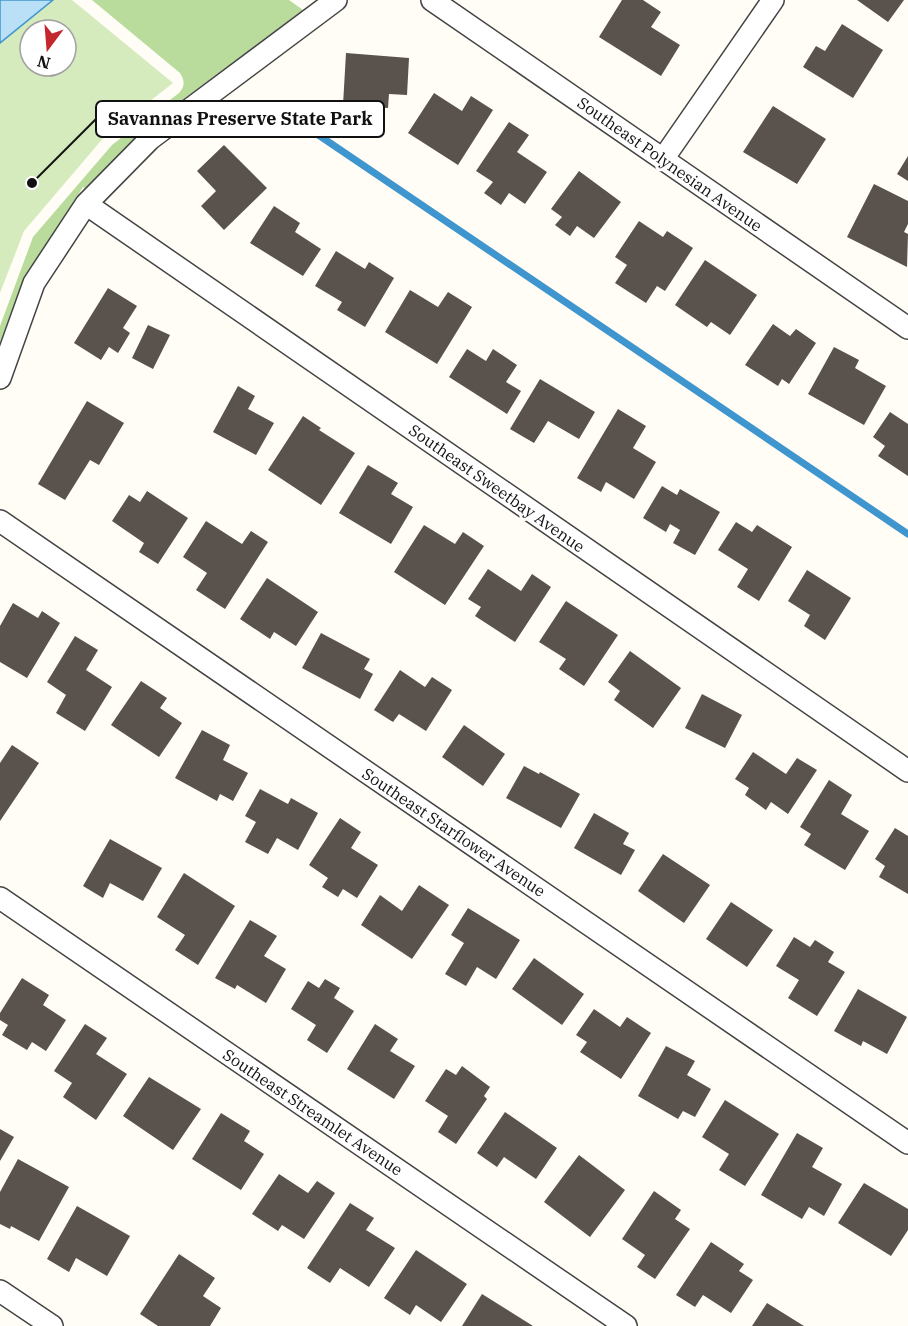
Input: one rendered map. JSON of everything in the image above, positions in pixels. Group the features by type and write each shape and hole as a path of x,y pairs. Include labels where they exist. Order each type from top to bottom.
{"street":[{"path":"0,378 34,283 86,204 150,139 336,0"},
{"name":"Southeast Polynesian Avenue","path":"432,0 908,328"},
{"path":"663,159 773,0"},
{"name":"Southeast Sweetbay Avenue","path":"86,204 908,771"},
{"name":"Southeast Starflower Avenue","path":"0,521 908,1143"},
{"name":"Southeast Streamlet Avenue","path":"0,898 626,1326"},
{"path":"0,1291 52,1326"}],"green space":[{"path":"0,0 72,0 173,83 105,136 24,231 0,293"},
{"path":"92,0 289,0 303,10 143,129 85,188 83,187 24,279 0,343 0,326 33,237 112,145 179,93 183,86 180,73"}],"water":[{"path":"0,0 53,0 31,18 18,18 18,28 0,43"}],"building":[{"path":"622,0 643,0 661,12 651,27 680,45 661,76 599,37"},
{"path":"857,0 904,0 888,22"},
{"path":"842,24 883,50 853,98 803,67 816,46 825,51"},
{"path":"346,53 409,58 407,95 389,94 388,108 343,105"},
{"path":"434,93 462,111 471,96 493,110 458,165 408,133"},
{"path":"773,106 826,139 797,184 743,152"},
{"path":"509,122 529,135 517,152 547,172 525,204 509,193 501,205 484,193 493,182 476,171"},
{"path":"224,145 267,188 224,230 201,206 216,191 197,171"},
{"path":"908,156 908,181 897,174"},
{"path":"579,171 621,202 594,238 577,226 570,236 555,225 562,217 551,209"},
{"path":"874,184 908,201 908,224 904,232 908,234 907,267 847,237"},
{"path":"274,206 300,223 295,232 321,249 303,276 250,243"},
{"path":"639,221 663,237 667,231 693,248 665,291 657,286 646,303 615,283 627,265 615,257"},
{"path":"336,251 365,269 369,262 394,278 365,327 337,310 342,302 315,286"},
{"path":"705,260 757,295 730,335 711,322 707,327 675,305"},
{"path":"108,288 137,306 123,328 130,333 118,353 109,347 101,360 74,343"},
{"path":"410,290 438,307 448,292 472,307 437,364 385,332"},
{"path":"773,324 790,336 796,329 816,343 789,384 782,379 778,386 745,365"},
{"path":"148,325 170,335 153,369 132,358"},
{"path":"834,347 859,360 855,368 886,386 864,425 808,394"},
{"path":"467,349 486,361 493,349 517,365 506,382 521,391 507,414 449,377"},
{"path":"540,379 595,412 579,439 548,421 534,443 510,429"},
{"path":"238,386 255,396 248,409 274,423 256,455 213,432"},
{"path":"87,401 124,423 99,465 90,460 65,500 38,484"},
{"path":"618,409 646,426 633,448 656,462 634,499 606,482 601,492 577,478"},
{"path":"890,412 908,424 908,476 878,456 885,446 873,437"},
{"path":"303,416 321,428 319,430 355,453 321,505 268,470"},
{"path":"368,465 398,483 391,494 413,507 391,544 339,513"},
{"path":"662,486 677,495 680,489 720,512 695,555 673,543 680,530 670,524 666,532 643,518"},
{"path":"147,491 188,518 158,564 139,552 144,543 112,521 129,495 140,502"},
{"path":"206,521 242,544 251,531 268,542 225,609 196,590 207,573 183,557"},
{"path":"736,522 752,532 757,525 792,547 759,601 737,587 748,569 718,550"},
{"path":"424,525 455,544 463,532 484,546 445,605 394,572"},
{"path":"488,569 521,591 532,574 551,587 515,642 475,616 481,607 468,599"},
{"path":"807,570 851,598 825,640 804,626 810,615 788,601"},
{"path":"267,578 318,612 296,646 274,632 270,639 240,619"},
{"path":"566,601 618,635 584,686 559,669 566,659 539,642"},
{"path":"13,603 38,618 42,611 60,623 27,678 0,662 0,626"},
{"path":"321,633 370,659 364,669 373,674 360,699 302,668"},
{"path":"75,636 98,650 86,670 112,687 85,731 56,713 66,695 47,682"},
{"path":"630,651 681,688 653,728 614,700 620,691 608,682"},
{"path":"400,670 425,687 432,677 452,690 426,731 399,714 393,722 374,710"},
{"path":"141,681 167,698 160,708 182,723 159,757 111,725"},
{"path":"702,694 742,715 725,748 685,728"},
{"path":"464,725 505,754 483,786 442,757"},
{"path":"202,730 230,745 223,760 248,773 233,801 220,794 217,801 175,778"},
{"path":"12,745 39,763 0,821 0,763"},
{"path":"753,752 786,774 797,758 817,770 788,814 771,802 766,810 745,795 749,788 735,779"},
{"path":"524,766 580,794 561,828 506,798"},
{"path":"829,780 852,795 841,814 869,831 845,870 804,845 811,834 800,827"},
{"path":"260,789 288,804 291,798 318,813 298,850 277,838 268,854 245,842 256,822 245,816"},
{"path":"594,813 629,833 623,844 635,850 621,875 574,848"},
{"path":"340,818 361,832 351,848 378,865 357,898 343,889 338,897 322,887 328,878 309,865"},
{"path":"895,828 908,836 908,894 879,877 885,866 875,859"},
{"path":"110,839 162,868 143,901 110,883 103,898 83,886"},
{"path":"663,854 710,885 684,923 638,891"},
{"path":"184,873 235,906 198,965 175,950 185,935 157,917"},
{"path":"419,885 449,905 412,959 361,925 380,895 402,911"},
{"path":"731,902 773,930 747,967 706,939"},
{"path":"468,908 520,940 496,979 477,967 466,986 445,974 464,943 451,935"},
{"path":"250,920 277,936 264,956 286,969 266,1003 237,985 235,989 215,978"},
{"path":"794,937 810,947 815,940 834,952 828,962 845,972 817,1016 788,998 799,980 776,966"},
{"path":"534,958 584,994 562,1025 512,989"},
{"path":"22,978 49,995 43,1005 66,1020 46,1051 32,1042 27,1050 2,1035 8,1025 0,1020 0,1013"},
{"path":"325,979 340,988 334,998 354,1011 327,1053 307,1040 316,1025 291,1009 308,981 319,988"},
{"path":"858,989 907,1017 887,1054 863,1041 861,1046 834,1031"},
{"path":"594,1009 620,1027 627,1017 651,1033 621,1079 580,1052 587,1042 576,1035"},
{"path":"85,1024 107,1038 96,1054 127,1074 96,1120 63,1097 72,1083 54,1071"},
{"path":"375,1024 398,1039 390,1051 415,1066 394,1099 347,1069"},
{"path":"666,1046 695,1061 687,1075 711,1089 695,1117 683,1111 678,1119 638,1096"},
{"path":"462,1066 490,1087 484,1096 487,1099 456,1144 438,1132 448,1116 425,1101 446,1069 456,1075"},
{"path":"149,1077 201,1109 173,1150 123,1116"},
{"path":"725,1100 779,1134 745,1186 719,1170 729,1154 702,1137"},
{"path":"505,1112 557,1148 536,1179 504,1157 497,1167 477,1153"},
{"path":"221,1113 250,1131 244,1141 264,1154 241,1190 192,1159"},
{"path":"0,1129 14,1137 0,1161"},
{"path":"797,1133 823,1148 812,1167 842,1184 824,1216 809,1207 802,1219 761,1195"},
{"path":"579,1155 625,1190 590,1237 544,1202"},
{"path":"18,1159 69,1187 39,1241 11,1226 10,1229 0,1224 0,1192"},
{"path":"279,1174 308,1193 317,1181 335,1193 304,1239 282,1225 278,1231 252,1214"},
{"path":"864,1183 908,1209 908,1230 891,1256 838,1223"},
{"path":"654,1191 681,1210 675,1219 690,1229 655,1279 637,1267 645,1255 622,1239"},
{"path":"350,1203 374,1218 366,1230 395,1248 369,1287 340,1268 330,1283 307,1268"},
{"path":"77,1206 130,1236 107,1276 76,1258 69,1272 47,1259"},
{"path":"711,1242 744,1264 739,1271 753,1280 731,1313 703,1295 695,1307 676,1295"},
{"path":"416,1250 467,1284 441,1322 416,1305 410,1315 384,1298"},
{"path":"179,1254 215,1278 203,1296 221,1308 210,1326 158,1326 140,1314"},
{"path":"482,1294 533,1326 462,1326"},
{"path":"767,1303 804,1326 752,1326"}],"waterway":[{"path":"308,128 908,534"}],"place":[{"name":"Savannas Preserve State Park","path":"32,183"}]}
